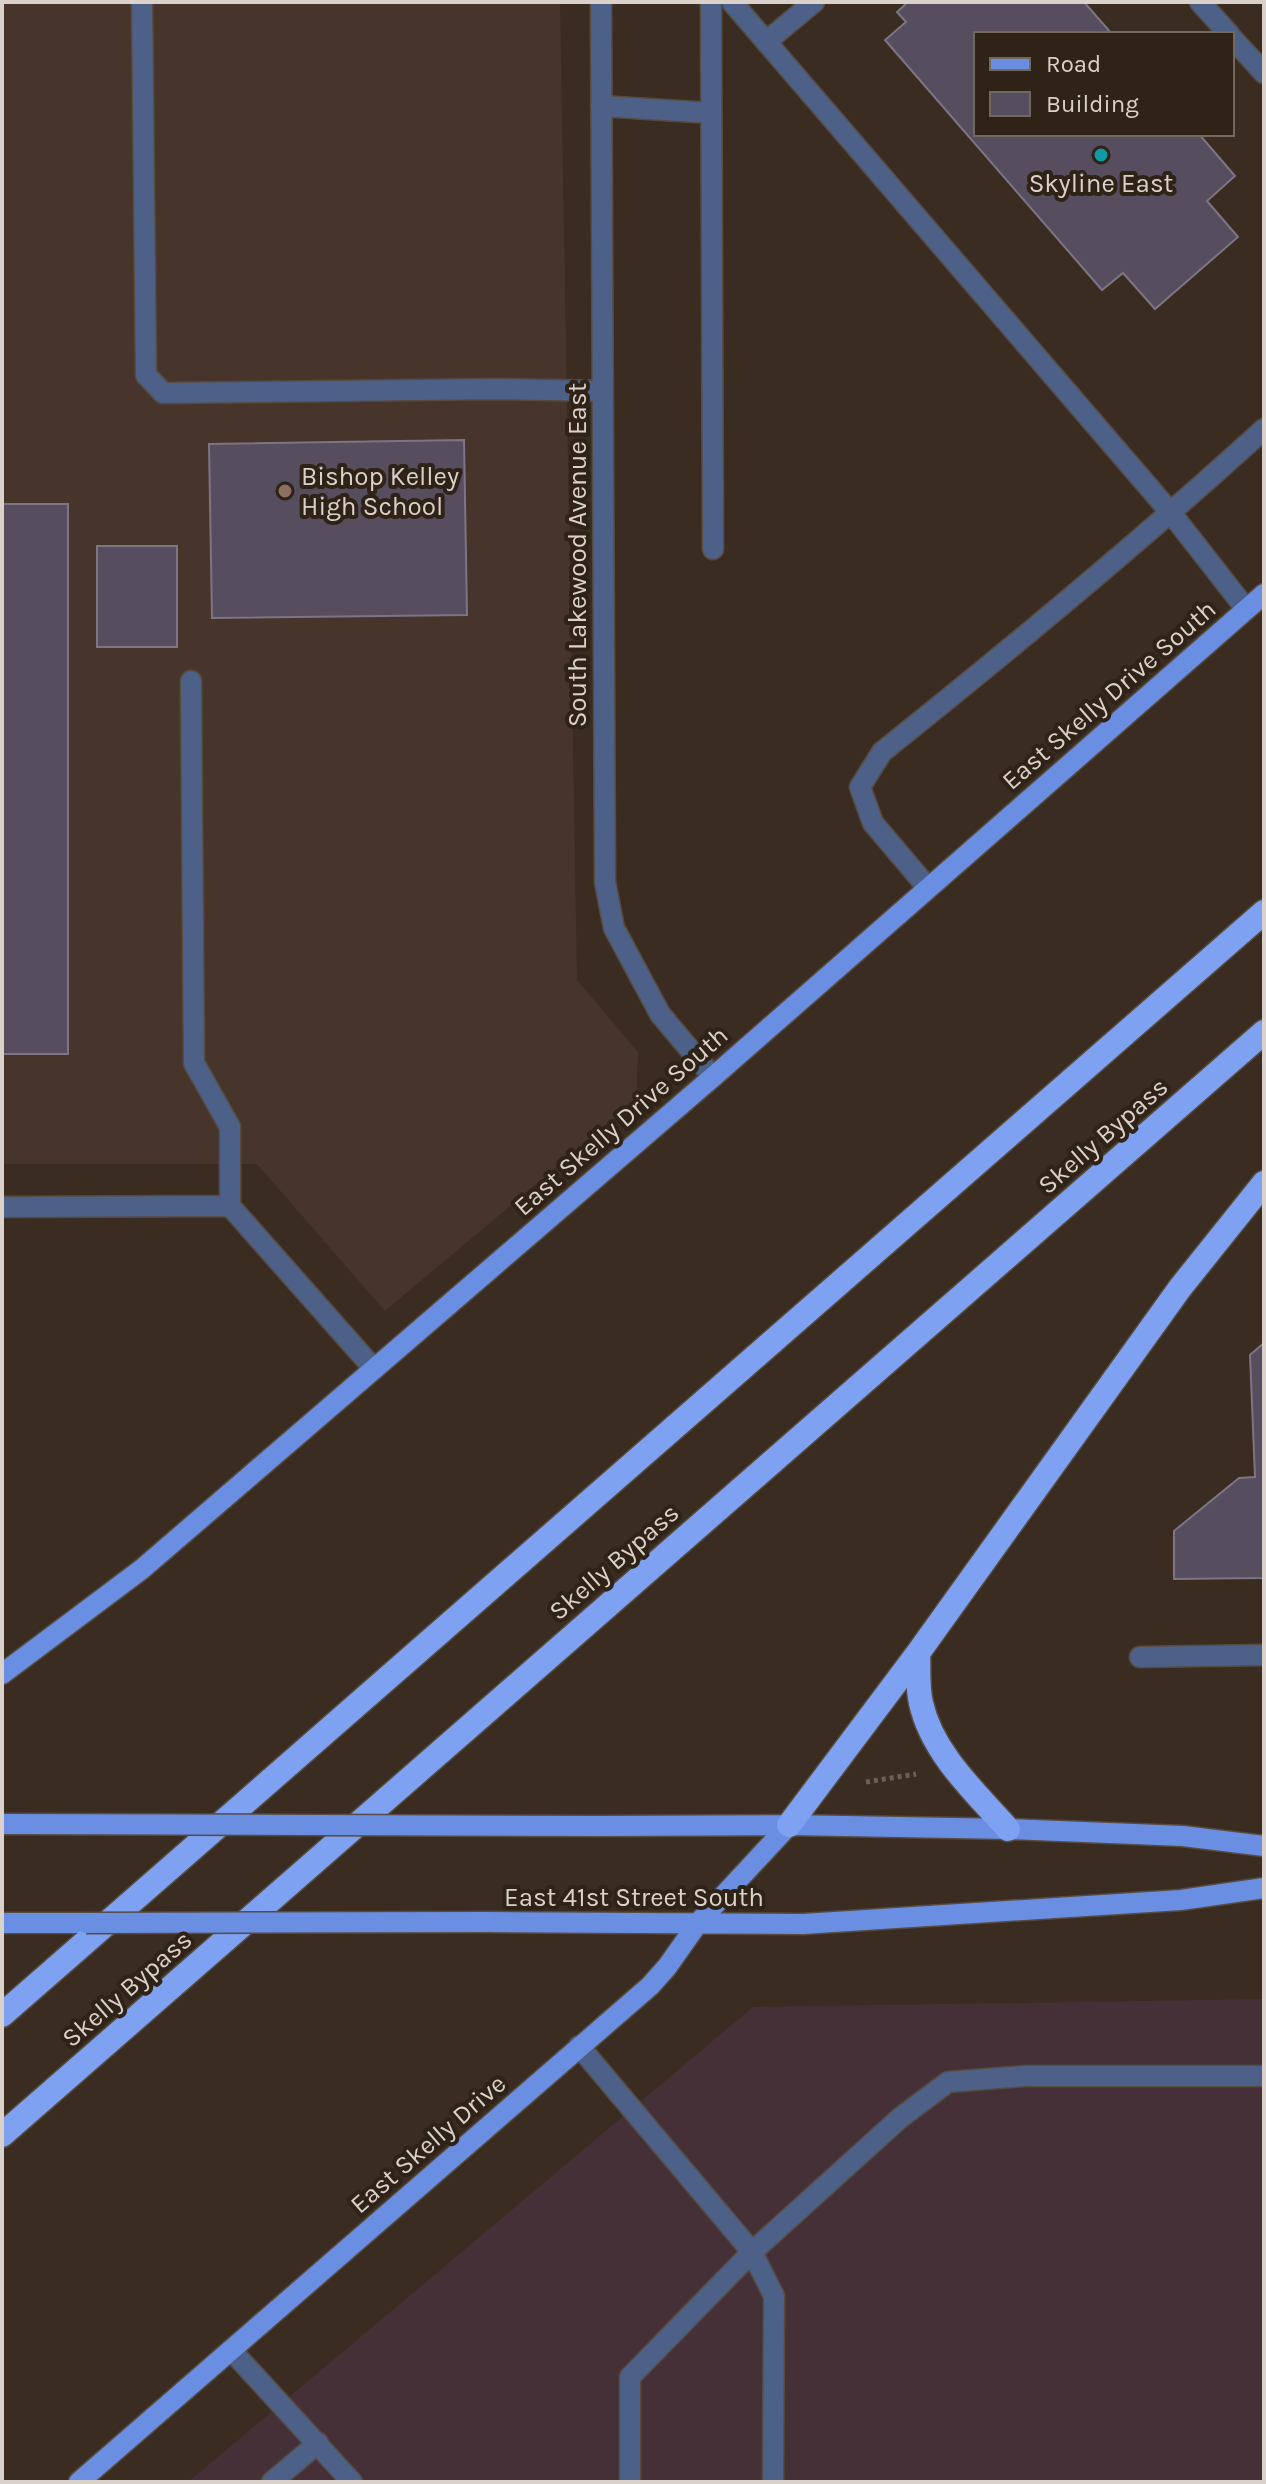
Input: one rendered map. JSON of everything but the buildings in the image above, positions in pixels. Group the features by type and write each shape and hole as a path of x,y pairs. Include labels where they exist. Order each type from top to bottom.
{"highway":[{"path":"2,2015 1264,912"},
{"name":"Skelly Bypass","path":"2,2135 1264,1032"},
{"path":"789,1825 918,1653 1180,1288 1264,1183"},
{"path":"918,1653 920,1702 930,1729 945,1756 1008,1829"}],"main road":[{"name":"East Skelly Drive South","path":"2,1674 142,1569 713,1077 1264,594"},
{"path":"2,1824 789,1825 1183,1836 1264,1846"},
{"name":"East Skelly Drive","path":"79,2482 650,1986 698,1923 789,1825"},
{"name":"East 41st Street South","path":"2,1923 803,1924 1181,1900 1264,1888"}],"street":[{"path":"142,2 146,375 163,393 498,389 602,391"},
{"name":"South Lakewood Avenue East","path":"601,2 605,882 614,928 660,1014 713,1077"},
{"path":"711,2 713,549"},
{"path":"732,2 1171,513 1246,609"},
{"path":"766,42 814,2"},
{"path":"1200,2 1226,32"},
{"path":"1234,40 1264,73"},
{"path":"601,106 711,113"},
{"path":"928,888 873,823 860,787 882,752 1171,513 1264,429"},
{"path":"191,681 194,1063 230,1127 230,1206 374,1369"},
{"path":"2,1207 230,1206"},
{"path":"1140,1657 1264,1655"},
{"path":"579,2046 752,2252 774,2296 773,2482"},
{"path":"630,2482 630,2377 752,2252 900,2118 948,2082 1025,2076 1264,2076"},
{"path":"231,2350 352,2482"},
{"path":"272,2482 318,2443"}],"path":[{"path":"858,1784 918,1773"}],"shaded area":[{"name":"Bishop Kelley High School","path":"2,2 560,2 577,980 638,1052 636,1100 385,1311 257,1164 2,1164"},
{"path":"1264,1999 1264,2482 188,2482 753,2007"}],"place":[{"name":"Skyline East","path":"1101,155"},
{"name":"Bishop Kelley High School","path":"285,491"}]}
